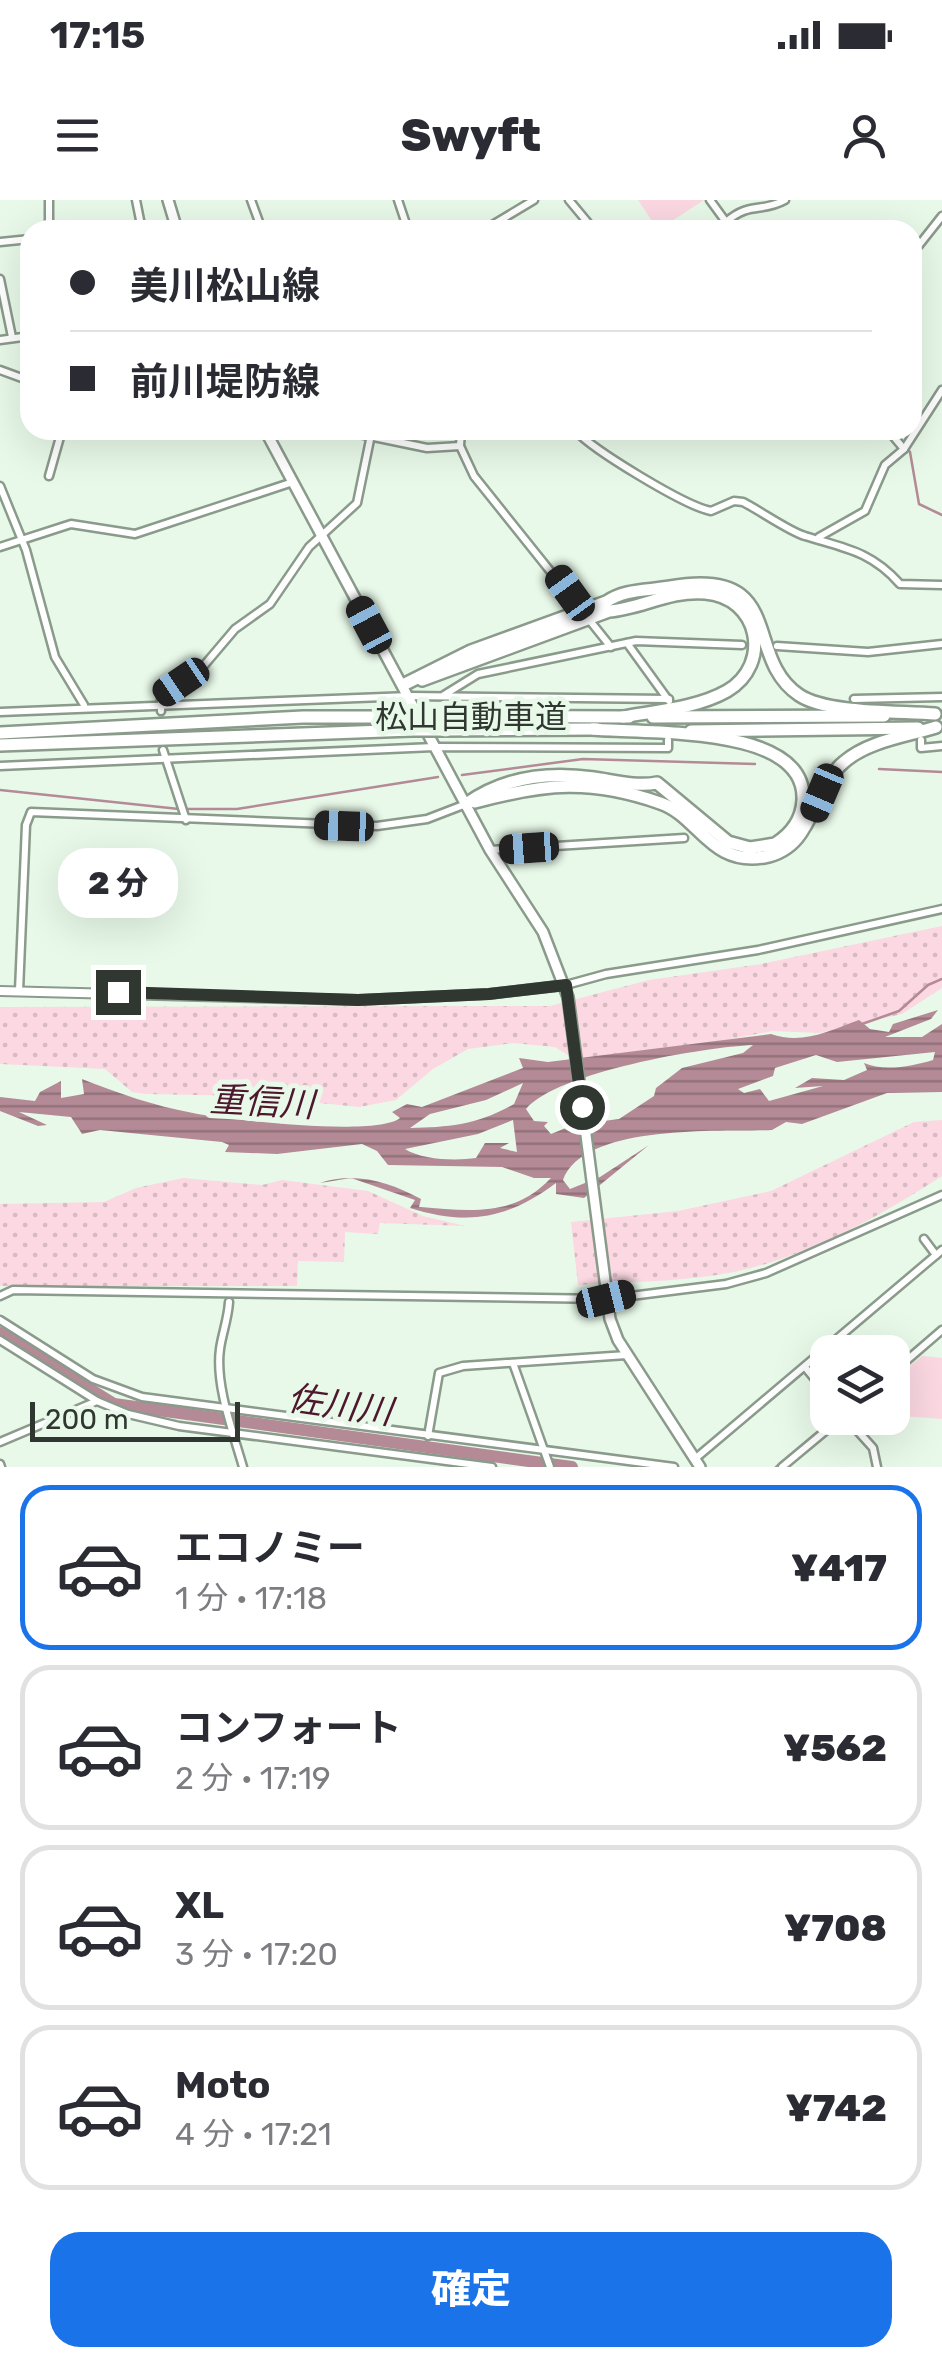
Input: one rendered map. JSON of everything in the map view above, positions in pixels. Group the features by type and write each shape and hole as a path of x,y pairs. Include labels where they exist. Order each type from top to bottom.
{"highway":[{"path":"407,691 586,614 624,591 716,585 749,603 778,670 806,699 939,720"},
{"path":"586,614 626,612 638,602 704,593 734,602 751,622 755,635 752,664 736,684 709,699 622,717"},
{"name":"松山自動車道","path":"0,733 302,717 939,720"},
{"path":"466,804 546,784 634,793 663,803 723,850 742,857 765,856 797,839 844,762 872,746 939,720"},
{"name":"松山自動車道","path":"0,745 412,730 939,720"},
{"path":"466,804 512,780 560,775 640,786 657,783 718,836 739,846 775,844 799,819 804,796 799,774 769,748 593,729"}],"main road":[{"path":"270,440 490,850 543,932 566,985 610,1319 628,1355 698,1463"}],"street":[{"path":"501,220 534,200"},
{"path":"568,200 585,220"},
{"path":"729,220 753,204 773,206 785,200"},
{"path":"922,241 942,216"},
{"path":"0,280 12,337"},
{"path":"0,340 20,337"},
{"path":"922,421 942,390"},
{"path":"48,476 59,440"},
{"path":"161,707 162,696 201,669 235,628 270,604 309,547 361,494 370,440"},
{"path":"397,440 426,448 460,446"},
{"path":"460,440 484,491 611,647"},
{"path":"585,440 687,504 711,511 734,500 743,502 798,534 883,564 900,584 942,585"},
{"path":"896,440 904,449"},
{"path":"818,538 865,511 886,465 910,440"},
{"path":"0,547 82,523 114,533 135,534 293,482"},
{"path":"1,490 21,538 54,657 85,706"},
{"path":"443,696 478,674 628,643 742,645"},
{"path":"0,712 85,706 161,707 407,691 443,696 669,701 628,643"},
{"path":"777,646 868,652 942,644"},
{"path":"854,699 920,702 942,696"},
{"path":"0,766 164,754 668,748 668,740"},
{"path":"921,740 921,748 942,746"},
{"path":"164,754 186,816"},
{"path":"19,991 26,825 31,812 377,826 427,818 466,804"},
{"path":"490,850 684,838"},
{"path":"0,990 343,1000 489,994 566,985 606,974 758,950 942,909"},
{"path":"0,1296 14,1290 606,1296 753,1277 942,1194"},
{"path":"698,1463 939,1253 924,1239"},
{"path":"228,1302 227,1331 220,1347 233,1432 244,1467"},
{"path":"0,1320 116,1389 164,1402 674,1467"},
{"path":"910,1358 942,1330"},
{"path":"0,1340 97,1401 152,1420 492,1467"},
{"path":"428,1436 439,1373 463,1366 628,1355"},
{"path":"513,1362 550,1467"},
{"path":"805,1367 810,1373"},
{"path":"0,1442 97,1401"},
{"path":"782,1467 822,1435"},
{"path":"860,1435 873,1448 877,1467"}],"shaded area":[{"path":"638,200 704,200 673,220 651,220"},
{"path":"942,926 942,988 902,1014 820,1033 772,1031 587,1067 555,1047 513,1043 468,1049 433,1069 396,1100 359,1107 252,1096 146,1094 132,1092 105,1069 0,1064 0,1007 550,1006 649,980 761,964"},
{"path":"938,1010 931,1019 885,1037 922,1037 942,1024 942,1092 887,1093 802,1124 786,1122 772,1130 656,1134 597,1148 576,1162 563,1180 570,1189 600,1177 649,1145 584,1198 556,1194 556,1183 521,1205 487,1216 469,1217 410,1208 415,1200 351,1178 397,1188 421,1199 419,1207 474,1210 522,1200 551,1178 534,1178 502,1167 388,1165 377,1151 362,1144 277,1154 225,1152 229,1145 222,1142 100,1130 82,1134 71,1117 19,1112 47,1125 38,1126 0,1111 0,1097 35,1101 40,1092 61,1081 61,1098 84,1094 82,1079 136,1099 193,1113 334,1127 386,1124 400,1118 392,1112 407,1104 422,1107 523,1068 519,1058 548,1062 771,1034 805,1037 859,1020 870,1029 889,1032 893,1024","holes":["753,1045 743,1053 682,1068 656,1088 654,1096 619,1119 573,1125 551,1134 544,1126 548,1122 534,1121 526,1109 543,1096 599,1073 668,1056","935,1052 933,1060 908,1066 889,1068 864,1063 867,1070 844,1080 812,1078 795,1088 823,1086 769,1101 760,1089 744,1093 738,1089 773,1076 775,1068 816,1055 837,1062","523,1083 514,1104 488,1116 450,1126 410,1128 430,1114 486,1100","513,1120 517,1152 500,1148 509,1143 485,1143 476,1158 449,1159 405,1149 478,1134"]},
{"path":"942,1120 942,1176 890,1208 806,1250 717,1275 578,1285 571,1222 678,1211 771,1191 914,1122"},
{"path":"183,1178 262,1185 282,1180 368,1191 423,1216 465,1226 380,1223 378,1234 345,1232 344,1262 298,1261 297,1286 0,1286 0,1204 104,1202 136,1188"},
{"path":"922,1356 942,1358 942,1419 910,1417 910,1366"}],"waterway":[{"path":"901,440 910,452 919,504 942,515"},
{"path":"462,775 583,759 755,764"},
{"path":"879,769 942,772"},
{"path":"187,809 237,809 438,777"},
{"path":"0,790 179,809"},
{"path":"862,1024 899,1011 928,985 942,979"},
{"path":"910,1353 942,1326"},
{"name":"佐川川","path":"0,1333 114,1404 572,1467"},
{"path":"776,1467 814,1435"}],"tunnel":[{"path":"161,711 163,750"}],"route":[{"path":"118,992 312,1001 428,998 566,985 582,1107"}],"water label":[{"name":"重信川","path":"262,1102"}]}
